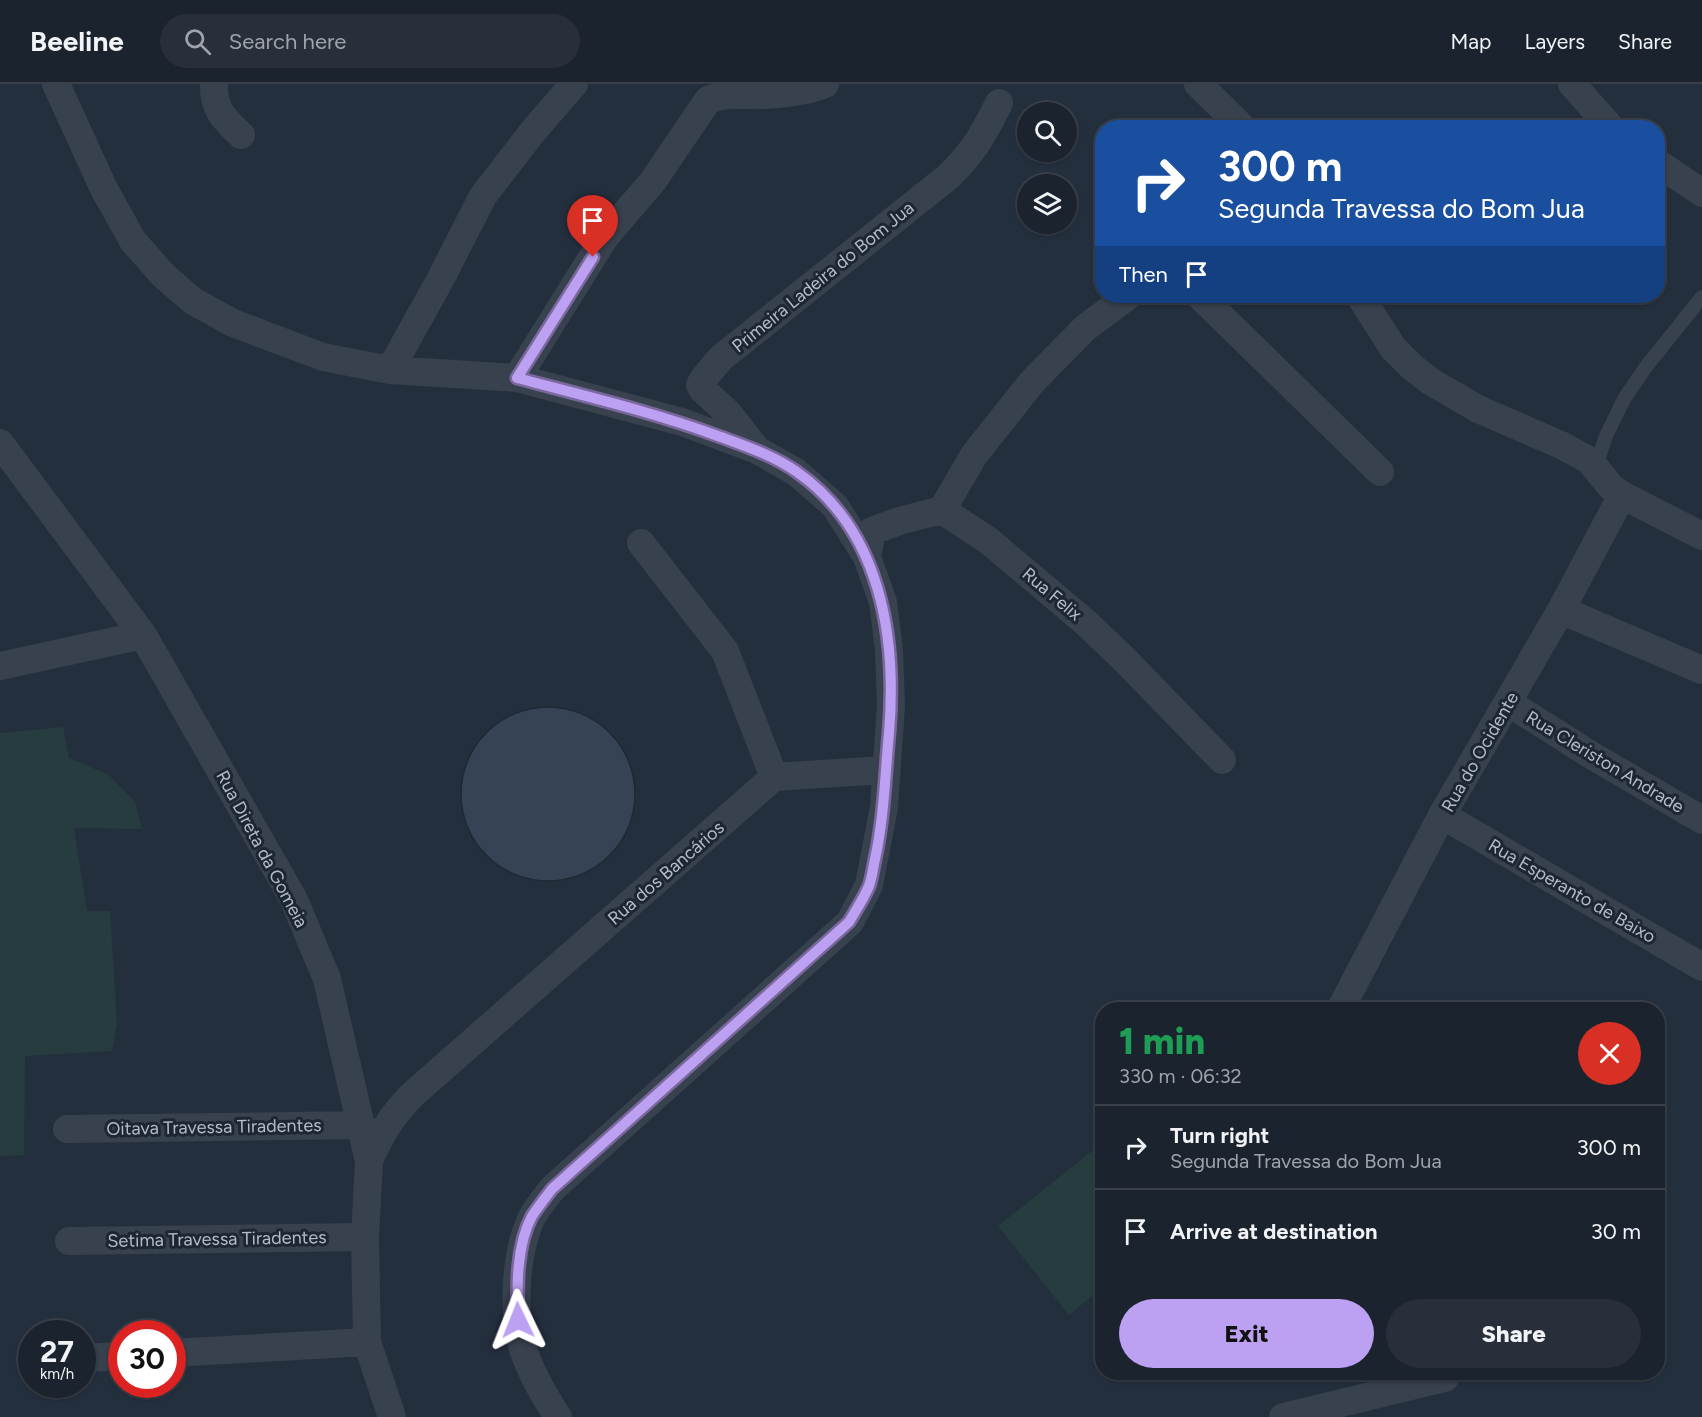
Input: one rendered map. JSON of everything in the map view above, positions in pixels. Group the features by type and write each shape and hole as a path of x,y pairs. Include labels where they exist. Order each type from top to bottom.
{"street":[{"path":"56,84 104,189 133,241 163,275 193,301 233,323 322,357 390,370 517,378 682,422 757,450 796,472 835,506 867,557 883,602 889,650 891,706 884,807 869,885 849,922 552,1189 531,1218 522,1248 517,1291 518,1320 526,1359 558,1417"},
{"path":"214,84 214,94 220,115 241,135"},
{"path":"390,370 483,196 534,130 574,84"},
{"path":"517,378 605,237 653,181 708,100 726,95 763,95 814,89 825,84"},
{"path":"1198,84 1235,120"},
{"path":"1572,84 1602,120"},
{"name":"Primeira Ladeira do Bom Jua","path":"757,450 729,414 701,387 704,378 721,358 949,176 981,140 999,103"},
{"path":"1665,168 1702,193"},
{"path":"867,557 872,531 900,520 942,510 974,455 1032,382 1085,328 1119,303"},
{"path":"1207,303 1380,472"},
{"path":"1365,303 1394,348 1430,381 1478,409 1561,445 1589,460 1611,487 1622,495 1702,536"},
{"name":"Rua Direta da Gomeia","path":"0,443 143,635 294,900 327,979 369,1161 365,1237 367,1342 392,1417"},
{"name":"Rua do Ocidente","path":"1344,1002 1442,815 1509,703 1622,495"},
{"name":"Rua Felix","path":"942,510 989,542 1085,622 1222,760"},
{"path":"641,543 725,651 774,777 885,770"},
{"path":"1561,610 1702,670"},
{"path":"0,666 143,635"},
{"name":"Rua Cleriston Andrade","path":"1509,703 1591,756 1702,820"},
{"name":"Rua dos Bancários","path":"369,1161 382,1132 395,1113 412,1095 774,777"},
{"name":"Rua Esperanto de Baixo","path":"1442,815 1702,967"},
{"name":"Oitava Travessa Tiradentes","path":"67,1129 362,1125"},
{"name":"Setima Travessa Tiradentes","path":"69,1241 365,1237"},
{"path":"186,1352 367,1342"},
{"path":"1283,1417 1436,1380"}],"lane":[{"path":"1595,469 1606,436 1624,399 1645,368 1702,297"}],"green space":[{"path":"63,727 69,758 109,775 135,802 142,829 74,828 87,911 110,911 117,1023 112,1051 25,1056 24,1155 0,1156 0,733"},
{"path":"1095,1149 1095,1294 1069,1315 998,1226"}],"building":[{"path":"548,707 581,714 596,722 609,733 620,746 628,761 635,794 628,827 620,842 609,855 596,866 581,874 548,881 515,874 500,866 487,855 476,842 468,827 461,794 468,761 476,746 487,733 500,722 515,714"}],"route":[{"path":"518,1320 517,1291 522,1248 531,1218 552,1189 849,922 869,885 884,807 891,706 889,650 883,602 867,557 835,506 796,472 757,450 682,422 517,378 593,257"}]}
